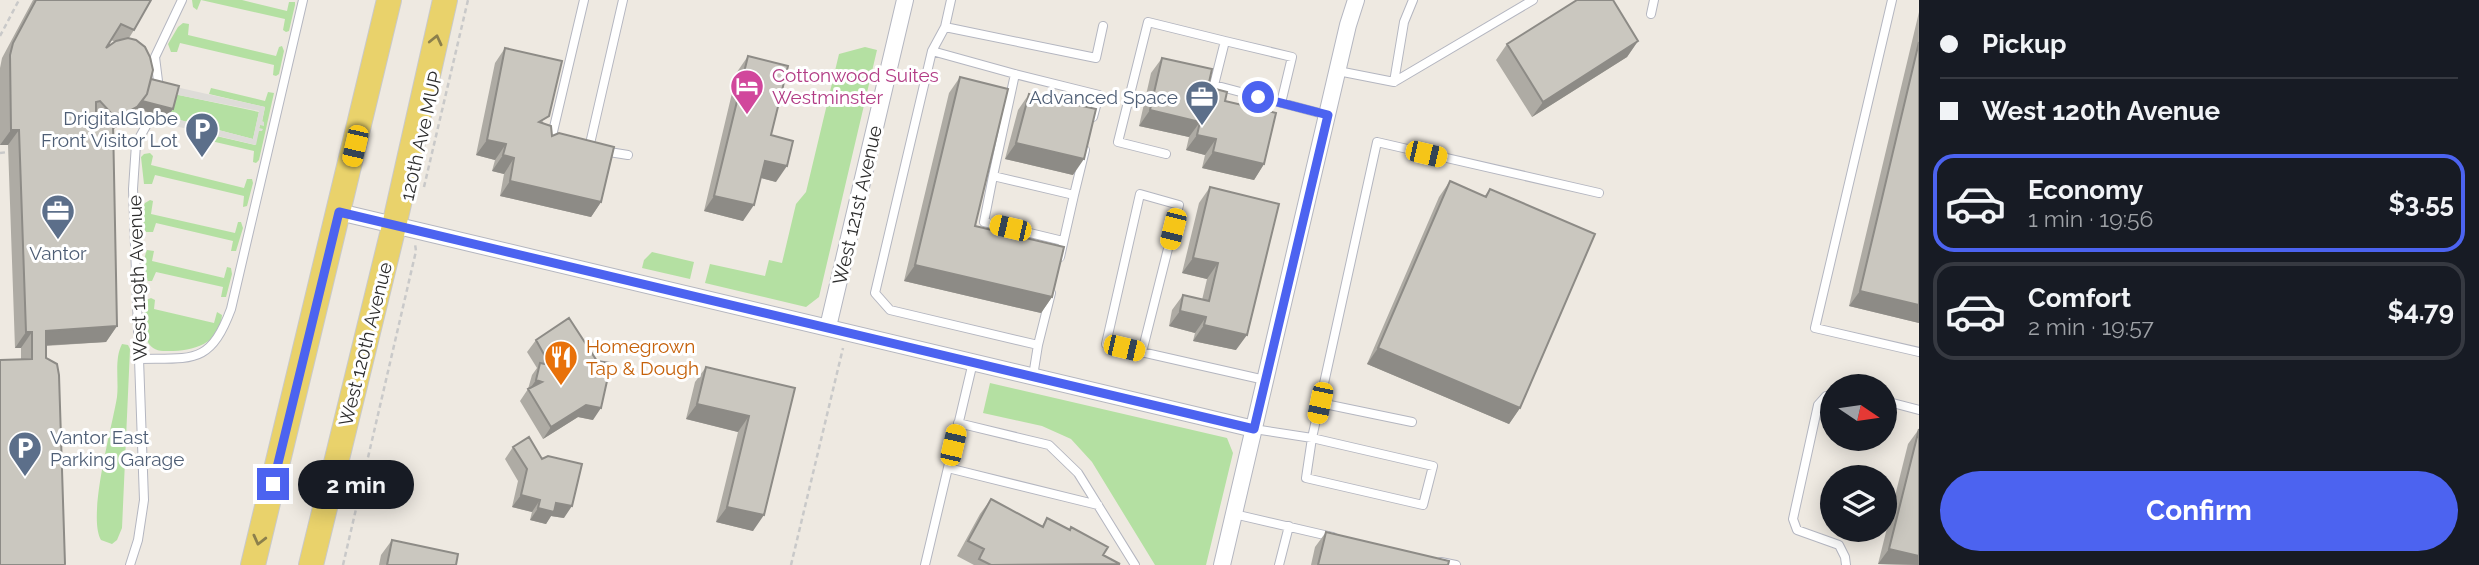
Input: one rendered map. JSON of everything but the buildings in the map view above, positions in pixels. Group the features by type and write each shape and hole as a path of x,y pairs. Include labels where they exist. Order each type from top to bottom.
{"main road":[{"path":"253,565 389,0"},
{"name":"West 120th Avenue","path":"312,565 403,228 445,0"}],"street":[{"name":"West 121st Avenue","path":"828,327 905,0"},
{"path":"1222,565 1356,0"},
{"path":"339,212 1254,429"}],"lane":[{"name":"West 119th Avenue","path":"130,565 138,540 144,500 134,191 136,144 152,115 159,89 155,57 182,0"},
{"path":"139,359 192,358 215,343 222,331 231,309 303,0"},
{"path":"564,143 551,140 584,0"},
{"path":"589,148 623,0"},
{"path":"951,0 945,27 932,51 875,293 890,310 1038,345"},
{"path":"1394,82 1404,22 1413,0"},
{"path":"1338,71 1394,82 1533,0"},
{"path":"1651,13 1654,0"},
{"path":"1892,0 1815,328 1919,352"},
{"path":"1166,154 1118,142 1147,22 1292,57 1281,103"},
{"path":"945,27 1096,58 1103,26"},
{"path":"1225,41 1214,85 1328,115"},
{"path":"932,51 1099,95 1090,133"},
{"path":"1015,74 984,222 1063,241"},
{"path":"1254,429 1312,438 1433,466 1423,505 1306,478 1312,438 1377,142 1599,193"},
{"path":"577,145 628,155"},
{"path":"1057,267 1087,145"},
{"path":"993,176 1074,195"},
{"path":"1142,352 1179,205 1140,194 1106,344 1265,380"},
{"path":"1032,376 1054,280"},
{"path":"925,565 973,362"},
{"path":"1320,403 1412,422"},
{"path":"1820,403 1793,519 1797,530 1839,545 1846,565"},
{"path":"1897,404 1919,410"},
{"path":"958,423 1049,445 1078,473 1135,565"},
{"path":"948,468 1098,505"},
{"path":"1234,513 1341,538"},
{"path":"1279,565 1289,526"},
{"path":"1434,560 1456,565"}],"path":[{"path":"0,36 19,0"},
{"name":"120th Ave MUP","path":"422,195 468,0"},
{"path":"0,153 8,152"},
{"name":"120th Ave MUP","path":"343,565 416,251 403,228"},
{"path":"791,565 843,348"}],"green space":[{"path":"192,0 201,0 197,10 193,7"},
{"path":"201,0 242,0 287,11 289,2 295,2 295,5 289,31 286,32 283,30 285,19"},
{"path":"183,23 189,24 188,35 276,56 282,46 284,51 279,74 273,75 274,65 180,43 177,52 171,52 168,44"},
{"path":"865,47 877,50 819,297 806,307 705,283 710,264 765,276 769,260 782,263 796,204 806,192 839,54"},
{"path":"211,88 265,101 268,92 274,93 259,160 256,163 253,162 254,151 198,138 199,132 255,145 260,125 264,125 262,122 265,107 209,94"},
{"path":"172,91 174,94 259,112 253,139 168,117 166,119"},
{"path":"150,153 153,156 151,165 244,188 247,179 252,179 247,206 243,207 244,196 155,175 152,184 144,184 141,157"},
{"path":"153,201 151,214 235,233 238,222 241,222 243,228 236,251 231,251 233,241 156,223 153,232 146,232 143,210 145,203"},
{"path":"147,250 154,251 152,261 224,278 227,267 231,268 226,297 221,297 223,287 156,272 152,281 148,281 144,266"},
{"path":"652,252 694,262 690,279 642,268 644,260"},
{"path":"146,300 155,300 154,309 214,323 217,312 222,315 220,325 211,339 196,347 178,351 155,349 147,340 145,329"},
{"path":"122,344 128,345 130,349 122,528 117,540 112,544 101,540 97,528 97,512 117,397 117,363"},
{"path":"990,383 1227,438 1233,453 1206,565 1155,565 1092,462 1071,439 1042,426 983,413"}],"shaded area":[{"path":"167,85 265,107 262,121 264,126 260,125 259,128 263,129 259,131 256,145 158,122 161,115 253,139 259,111 173,94"}],"place":[{"name":"Cottonwood Suites Westminster","path":"747,116"},
{"name":"Advanced Space","path":"1202,127"},
{"name":"DrigitalGlobe Front Visitor Lot","path":"202,159"},
{"name":"Vantor","path":"58,241"},
{"name":"Homegrown Tap & Dough","path":"561,387"},
{"name":"Vantor East Parking Garage","path":"25,478"}],"route":[{"path":"273,484 339,212 1254,429 1328,115 1258,97"}]}
